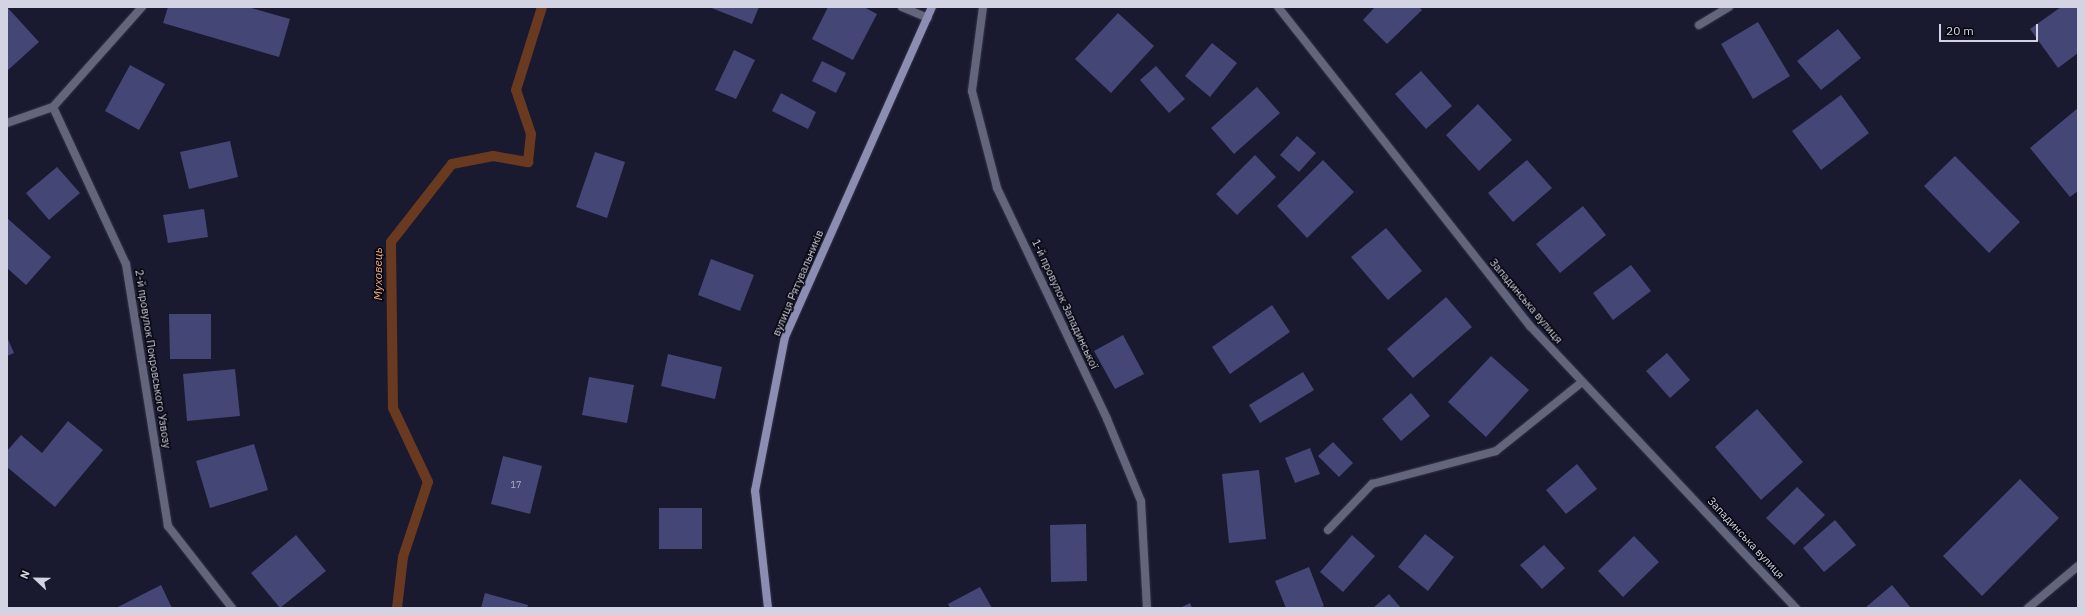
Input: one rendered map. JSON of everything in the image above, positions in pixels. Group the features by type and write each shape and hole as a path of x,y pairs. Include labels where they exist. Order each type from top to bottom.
{"main road":[{"name":"вулиця Рятувальників","path":"768,608 755,491 785,337 932,7"}],"street":[{"path":"7,123 53,107 142,7"},
{"path":"902,7 928,18"},
{"name":"1-й провулок Западинської","path":"983,7 972,91 997,188 1107,419 1140,500 1148,608"},
{"name":"Западинська вулиця","path":"1278,7 1530,326 1796,608"},
{"path":"1700,25 1729,7"},
{"name":"2-й провулок Покровського Узвозу","path":"53,107 126,264 168,526 232,608"},
{"path":"1328,530 1372,484 1496,451 1582,382"},
{"path":"2028,608 2078,566"}],"building":[{"path":"7,7 39,42 7,71"},
{"path":"168,7 248,7 290,19 279,57 163,23"},
{"path":"709,7 759,7 752,24"},
{"path":"828,7 864,7 877,14 853,60 812,39"},
{"path":"1375,7 1419,7 1422,10 1387,44 1363,20"},
{"path":"2061,7 2078,7 2078,53 2058,68 2030,29"},
{"path":"1118,13 1154,46 1111,93 1075,59"},
{"path":"1758,22 1790,76 1753,99 1721,44"},
{"path":"1838,29 1861,58 1821,90 1797,61"},
{"path":"1212,43 1237,63 1210,97 1185,76"},
{"path":"734,50 755,60 736,99 715,90"},
{"path":"822,61 846,73 836,93 812,81"},
{"path":"130,65 165,84 139,130 105,111"},
{"path":"1156,66 1185,99 1169,113 1140,80"},
{"path":"1421,71 1452,106 1426,129 1395,94"},
{"path":"1257,87 1280,113 1234,154 1211,128"},
{"path":"781,93 816,112 808,129 772,111"},
{"path":"1841,95 1869,133 1821,170 1792,131"},
{"path":"1478,104 1512,140 1479,171 1446,135"},
{"path":"2078,108 2078,191 2070,197 2030,148"},
{"path":"1297,136 1316,153 1299,172 1280,155"},
{"path":"230,141 238,177 189,189 180,152"},
{"path":"595,152 625,162 607,218 576,207"},
{"path":"1255,155 1276,177 1237,215 1216,194"},
{"path":"1955,156 2020,222 1989,253 1924,186"},
{"path":"1323,160 1354,192 1307,238 1277,206"},
{"path":"1527,160 1552,188 1513,222 1488,193"},
{"path":"57,167 80,193 49,220 26,193"},
{"path":"1583,206 1606,235 1560,273 1536,244"},
{"path":"204,209 208,237 168,243 163,215"},
{"path":"7,218 51,257 26,285 7,268"},
{"path":"1386,228 1422,271 1388,300 1351,257"},
{"path":"711,259 754,275 740,311 698,295"},
{"path":"1631,265 1651,291 1613,320 1593,293"},
{"path":"1446,297 1472,327 1413,378 1387,349"},
{"path":"1272,305 1290,332 1230,374 1212,347"},
{"path":"169,314 211,314 211,359 170,359"},
{"path":"1123,335 1144,374 1115,389 1094,351"},
{"path":"7,337 14,353 7,356"},
{"path":"1667,353 1690,380 1670,398 1646,371"},
{"path":"668,354 722,367 715,399 661,386"},
{"path":"1491,356 1529,390 1486,437 1448,402"},
{"path":"235,369 240,416 187,421 183,374"},
{"path":"1303,372 1314,390 1260,423 1249,405"},
{"path":"589,377 634,385 627,423 582,415"},
{"path":"1411,393 1430,416 1401,441 1382,419"},
{"path":"1757,409 1803,462 1761,500 1715,447"},
{"path":"68,421 103,450 55,507 7,467 7,451 21,435 42,453"},
{"path":"1333,442 1353,463 1339,477 1318,456"},
{"path":"254,444 268,490 210,508 196,461"},
{"path":"1310,448 1320,474 1295,483 1285,458"},
{"path":"503,456 542,466 530,514 491,504"},
{"path":"1577,464 1597,489 1566,514 1546,490"},
{"path":"1259,470 1266,539 1229,543 1222,474"},
{"path":"2020,479 2059,518 1982,596 1943,556"},
{"path":"1797,487 1825,515 1794,545 1766,518"},
{"path":"659,508 702,508 702,549 659,549"},
{"path":"1835,520 1856,545 1824,572 1803,548"},
{"path":"1086,524 1087,581 1051,582 1050,525"},
{"path":"1425,534 1454,557 1428,591 1398,567"},
{"path":"296,535 326,571 280,608 251,573"},
{"path":"1352,535 1375,556 1343,592 1320,572"},
{"path":"1634,536 1659,562 1623,597 1598,571"},
{"path":"1544,545 1565,568 1542,589 1520,565"},
{"path":"1309,567 1324,606 1319,608 1286,608 1275,581"},
{"path":"161,585 172,608 116,608"},
{"path":"1892,585 1911,608 1865,608"},
{"path":"980,587 992,608 950,608 948,604"},
{"path":"485,593 528,605 527,608 481,608"},
{"path":"1389,594 1401,608 1373,608"},
{"path":"1190,603 1192,608 1180,608"}],"waterway":[{"name":"Муховець","path":"397,608 403,557 428,482 393,408 391,242 452,164 493,156 528,162 531,134 516,90 542,7"}]}
